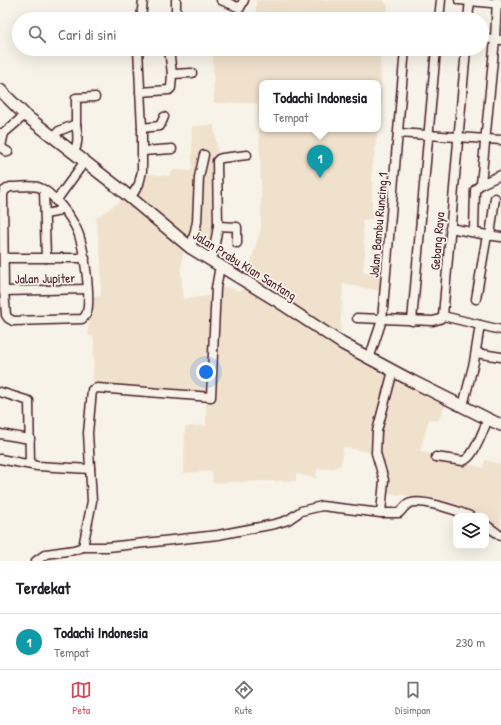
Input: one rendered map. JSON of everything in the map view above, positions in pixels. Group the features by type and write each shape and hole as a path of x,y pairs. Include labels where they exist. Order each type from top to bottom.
{"main road":[{"name":"Jalan Prabu Kian Santang","path":"0,90 25,115 74,152 191,248 369,359 501,425"}],"street":[{"path":"142,12 143,0"},
{"path":"176,0 176,12"},
{"path":"221,0 240,8 244,0"},
{"path":"439,12 440,0"},
{"path":"460,0 498,3 498,39 481,184"},
{"path":"469,12 470,0"},
{"path":"130,198 139,184 142,170 143,151 138,56"},
{"path":"140,92 170,90 172,86 172,74 170,56"},
{"name":"Jalan Bambu Runcing 1","path":"382,320 404,56"},
{"name":"Gebang Raya","path":"412,321 435,56"},
{"name":"Gebang Raya","path":"443,316 465,56"},
{"path":"172,74 192,73"},
{"path":"74,152 77,147 78,138 76,124 76,98 95,97"},
{"path":"8,152 1,146 0,142 2,133 25,115"},
{"path":"142,128 160,126 164,117"},
{"path":"53,137 59,131 76,124"},
{"path":"398,132 501,140"},
{"path":"143,151 172,149"},
{"path":"191,248 197,222 199,177 204,155"},
{"path":"83,547 92,501 88,433 92,390 97,388 211,397 218,226 218,161 219,158 247,155"},
{"path":"45,214 56,212 59,204 85,161"},
{"path":"474,232 476,190 481,184 501,176"},
{"path":"10,187 38,187 44,191 59,204 77,231 85,258 88,311 86,316 82,319 13,321 6,315 4,291 4,192 10,187"},
{"path":"44,191 46,258"},
{"path":"476,299 495,198"},
{"path":"218,226 237,227 237,243"},
{"path":"450,228 501,237"},
{"path":"4,258 85,258"},
{"name":"Jalan Jupiter","path":"4,291 87,289"},
{"path":"357,318 433,321 440,319 443,316 501,330"},
{"path":"369,359 382,320"},
{"path":"463,406 476,353 480,325"},
{"path":"476,353 501,356"},
{"path":"381,513 384,480 376,453 376,431 393,371"},
{"path":"0,392 29,401 30,464"},
{"path":"436,457 463,461 467,460 471,455 488,419"},
{"path":"0,434 30,439"},
{"path":"0,459 37,466 90,469"},
{"path":"36,561 46,554 74,550 83,547 108,547 218,535 275,524 288,520 301,511 322,506 381,513 399,513 408,504 417,501 455,509 464,513"},
{"path":"489,527 501,536"}],"shaded area":[{"path":"256,0 383,0 388,5 388,12 256,12"},
{"path":"213,56 381,56 381,80 259,80 259,131 258,103 214,103"},
{"path":"381,84 382,108 381,113"},
{"path":"214,125 219,163 217,229 210,255 186,237 181,268 183,299 217,295 217,285 240,291 247,275 261,228 259,132 378,132 372,169 372,219 362,220 365,253 363,272 388,275 387,292 343,284 340,337 450,396 438,421 429,419 420,451 483,468 485,460 501,464 501,528 489,522 489,513 470,513 456,506 422,498 381,492 382,472 373,453 343,447 341,465 334,468 317,469 316,478 296,474 296,481 213,483 212,471 184,473 185,427 206,425 206,399 93,389 94,337 88,335 90,296 101,296 101,261 96,218 135,191 142,173 169,176 173,170 192,171 192,126"}],"place":[{"name":"Todachi Indonesia","path":"320,178"}]}
